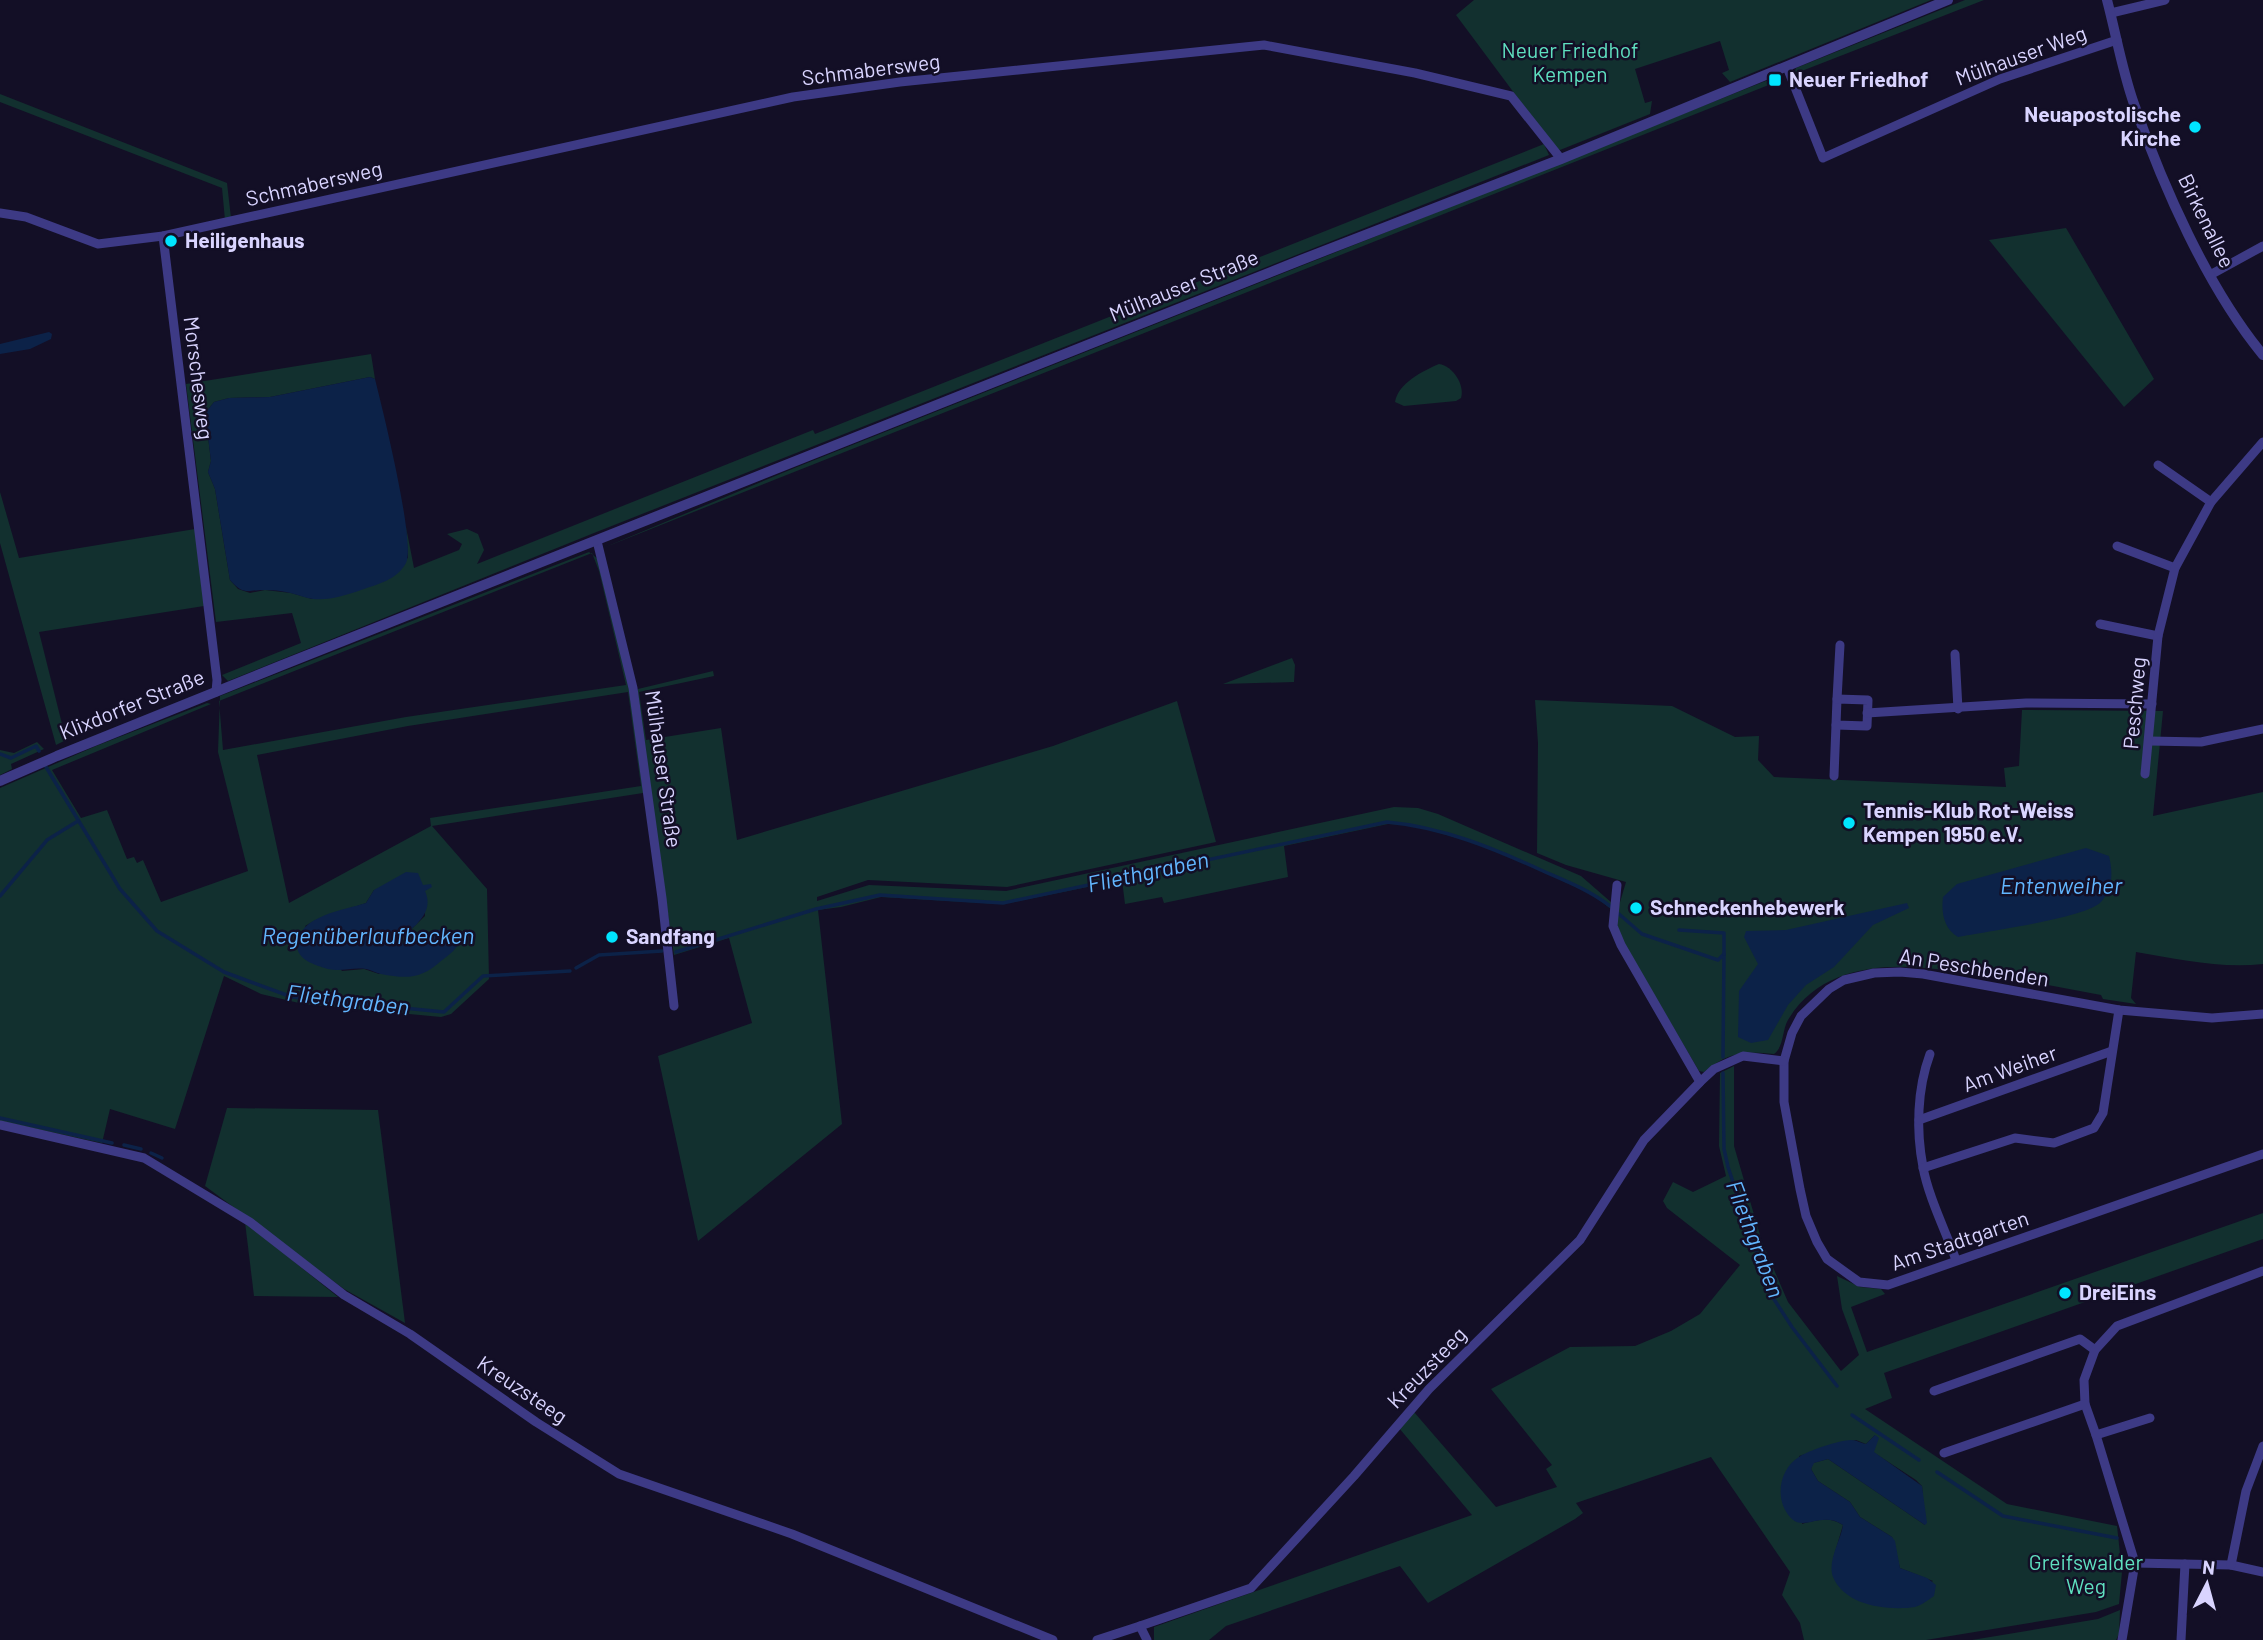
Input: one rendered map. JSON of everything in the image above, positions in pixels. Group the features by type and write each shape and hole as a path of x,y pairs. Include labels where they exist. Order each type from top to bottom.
{"street":[{"name":"Mülhauser Straße","path":"280,666 1396,222 1561,159 1948,0"},
{"name":"Birkenallee","path":"2107,0 2133,102 2160,170 2210,275 2263,355"},
{"path":"2111,13 2165,0"},
{"name":"Mülhauser Weg","path":"1787,67 1823,158 2000,79 2117,40"},
{"name":"Schmabersweg","path":"163,236 793,97 900,82 1265,45 1415,73 1511,96 1561,159"},
{"path":"0,213 26,216 98,244 163,236"},
{"name":"Morschesweg","path":"163,236 218,680 216,692"},
{"path":"2210,275 2263,246"},
{"name":"Peschweg","path":"2146,774 2158,636 2175,568 2211,502 2263,442"},
{"path":"2158,465 2211,502"},
{"name":"Mülhauser Straße","path":"597,541 633,688 674,1006"},
{"path":"2117,546 2175,568"},
{"name":"Peschweg","path":"2100,624 2158,636"},
{"path":"1834,776 1840,645"},
{"path":"1955,654 1958,709"},
{"name":"Klixdorfer Straße","path":"0,781 280,666"},
{"path":"1836,725 1867,726 1868,700 1837,699"},
{"path":"1867,713 2026,703 2152,704"},
{"path":"2150,741 2201,742 2263,729"},
{"path":"1617,885 1613,926 1620,945 1700,1082"},
{"name":"An Peschbenden","path":"1784,1062 1792,1033 1813,1002 1844,981 1874,973 1923,974 2119,1010 2212,1018 2263,1014"},
{"path":"1923,1168 2015,1138 2054,1143 2094,1128 2103,1113 2119,1010"},
{"name":"Am Weiher","path":"1919,1120 2112,1051"},
{"path":"1930,1054 1921,1077 1919,1120 1923,1168 1956,1260"},
{"name":"Kreuzsteeg","path":"1097,1640 1251,1588 1354,1476 1429,1389 1580,1240 1644,1140 1700,1082 1714,1069 1743,1056 1784,1062"},
{"name":"Am Stadtgarten","path":"1784,1062 1784,1102 1806,1216 1816,1242 1827,1259 1859,1282 1888,1285 2263,1154"},
{"name":"Kreuzsteeg","path":"0,1125 144,1158 250,1222 344,1295 410,1334 536,1422 619,1474 792,1534 1053,1640"},
{"path":"2122,1640 2135,1563 2085,1404 2084,1380 2095,1350 2117,1326 2263,1271"},
{"path":"1934,1391 2080,1339 2095,1350"},
{"path":"1944,1453 2085,1404"},
{"path":"2096,1435 2150,1418"},
{"path":"2231,1565 2246,1491 2263,1446"},
{"path":"2135,1563 2231,1565 2263,1572"},
{"path":"2181,1640 2185,1564"},
{"path":"1140,1626 1147,1640"}],"green space":[{"name":"Neuer Friedhof Kempen","path":"1474,0 1931,0 1730,82 1722,73 1729,70 1720,41 1635,69 1645,103 1652,101 1650,114 1560,150 1555,148 1456,15"},
{"path":"1965,0 1984,0 1794,74 1796,68"},
{"path":"1773,78 1781,80 603,548 797,467"},
{"path":"0,94 227,183 231,218 225,220 222,188 0,102"},
{"path":"1544,144 1549,155 594,533 228,681 222,675 301,643 292,613 216,622 186,384 371,354 375,379 370,377 270,397 229,398 214,402 207,411 211,461 208,472 215,489 230,580 238,589 250,593 265,590 312,599 408,558 406,527 414,568 459,550 462,544 447,534 467,529 478,534 484,550 477,564 813,430 815,434"},
{"path":"2066,228 2154,379 2124,407 1989,240"},
{"path":"1439,364 1449,368 1457,377 1461,398 1456,401 1404,406 1395,402 1406,383"},
{"path":"0,492 19,558 195,529 204,606 39,632 66,740 56,745 0,543"},
{"path":"589,552 591,553 220,701 220,696"},
{"path":"593,555 598,559 630,691 644,785 643,793 432,826 487,889 489,979 451,1014 441,1017 303,1004 261,994 224,976 175,1129 110,1109 102,1143 0,1121 0,788 96,746 207,703 211,704 52,770 81,818 107,810 127,859 134,857 137,863 143,860 161,902 248,871 218,752 220,708 223,750 406,717 626,685","holes":["628,692 641,786 430,818 431,826 289,903 257,755 408,726","423,885 425,916 400,940 401,945 428,932 454,930 379,974 364,969 342,971 305,926 366,903 374,890"]},
{"path":"1292,658 1295,665 1294,682 1223,684"},
{"path":"713,671 714,676 639,692 646,740 721,728 737,840 1053,746 1177,701 1216,842 1007,887 868,880 817,897 817,901 869,885 1006,891 1394,807 1418,808 1438,814 1581,876 1612,903 1611,909 1593,895 1492,848 1412,825 1388,824 1284,846 1288,877 1164,903 1162,897 1125,904 1122,880 999,904 881,897 818,910 842,1124 698,1241 658,1056 752,1023 729,938 674,955 636,697 638,689"},
{"path":"1535,700 1672,706 1735,737 1759,736 1758,760 1774,777 2006,787 2004,768 2019,766 2022,710 2163,711 2153,816 2263,792 2263,964 2215,964 2136,952 2131,998 2136,1004 1953,967 1950,971 1905,967 1860,971 1819,987 1802,1001 1788,1020 1780,1047 1774,1054 1737,1054 1721,1060 1704,1072 1699,1071 1623,942 1615,919 1626,882 1566,865 1537,853 1538,743"},
{"path":"37,742 44,749 11,764 12,769 0,775 0,750 14,753"},
{"name":"Greifswalder Weg","path":"1734,1066 1734,1146 1762,1242 1788,1302 1841,1371 1859,1355 1842,1309 1837,1276 1860,1287 1881,1289 1885,1294 1851,1307 1867,1352 2263,1213 2263,1239 1884,1373 1892,1398 1865,1409 2007,1504 2117,1526 2122,1572 2119,1604 2096,1612 1926,1640 1804,1640 1800,1623 1782,1595 1790,1572 1711,1457 1576,1503 1583,1513 1575,1519 1428,1603 1400,1566 1226,1626 1209,1640 1154,1640 1154,1627 1472,1515 1399,1428 1414,1412 1496,1507 1557,1487 1546,1469 1552,1465 1491,1389 1570,1347 1635,1346 1671,1331 1700,1314 1740,1265 1667,1208 1663,1201 1673,1182 1693,1192 1726,1176 1719,1146 1720,1073","holes":["1875,1435 1873,1452 1922,1486 1925,1525 1828,1459 1813,1463 1811,1469 1818,1481 1850,1502 1860,1517 1892,1537 1900,1568 1933,1581 1896,1607 1887,1607 1833,1559 1843,1525 1828,1520 1802,1524 1799,1456 1856,1440 1866,1444"]},
{"path":"227,1108 378,1110 405,1323 344,1289 205,1186"},
{"path":"245,1222 338,1297 254,1296"},
{"path":"2120,1610 2119,1634 2116,1640 1972,1640 2098,1619"}],"water":[{"path":"49,332 52,334 51,339 30,349 0,354 0,344"},
{"path":"370,377 375,379 397,474 406,530 406,563 398,574 386,581 333,598 311,599 281,591 239,589 230,580 215,489 208,472 211,461 207,411 214,402 229,398 270,397"},
{"name":"Entenweiher","path":"2086,848 2109,856 2111,868 2108,891 2101,902 2092,908 2056,919 1958,937 1947,925 1943,915 1943,897 1957,884"},
{"name":"Regenüberlaufbecken","path":"406,872 418,873 423,885 431,884 432,887 425,891 427,906 422,918 400,940 401,944 442,929 458,932 461,937 453,951 434,967 413,976 399,977 366,969 328,969 300,955 297,945 299,935 305,927 324,916 366,903 374,890"},
{"path":"1907,903 1909,908 1873,925 1834,967 1806,985 1788,1005 1768,1040 1751,1043 1738,1037 1739,991 1758,964 1744,937 1746,931 1786,930"},
{"path":"1875,1435 1879,1438 1874,1452 1922,1486 1927,1523 1925,1525 1828,1459 1814,1463 1811,1469 1818,1481 1850,1502 1860,1517 1892,1537 1900,1568 1927,1578 1936,1585 1934,1596 1915,1607 1880,1607 1847,1594 1839,1587 1832,1571 1833,1557 1843,1525 1828,1520 1797,1522 1786,1512 1783,1504 1783,1478 1799,1457 1846,1440 1866,1444"}],"waterway":[{"path":"0,754 11,758 36,746 39,751"},
{"name":"Fliethgraben","path":"46,767 120,889 157,931 224,972 292,997 444,1012 483,976 570,971"},
{"path":"0,896 47,840 78,821"},
{"name":"Fliethgraben","path":"676,952 816,909 880,895 1003,903 1387,822 1428,829 1486,847 1577,886 1610,906"},
{"name":"Fliethgraben","path":"1619,914 1642,934 1718,960 1724,954 1723,1057"},
{"path":"1679,930 1724,933 1724,954"},
{"name":"Fliethgraben","path":"576,968 599,955 662,951"},
{"name":"Fliethgraben","path":"1723,1073 1724,1149 1770,1293 1837,1386"},
{"path":"0,1118 112,1143"},
{"path":"124,1145 141,1149"},
{"path":"151,1153 162,1158"},
{"name":"Fliethgraben","path":"1852,1415 1919,1460"},
{"name":"Fliethgraben","path":"1937,1472 2003,1516 2117,1538"}],"place":[{"name":"Neuer Friedhof","path":"1775,80"},
{"name":"Neuapostolische Kirche","path":"2195,127"},
{"name":"Heiligenhaus","path":"171,241"},
{"name":"Tennis-Klub Rot-Weiss Kempen 1950 e.V.","path":"1849,823"},
{"name":"Schneckenhebewerk","path":"1636,908"},
{"name":"Sandfang","path":"612,937"},
{"name":"DreiEins","path":"2065,1293"}]}
